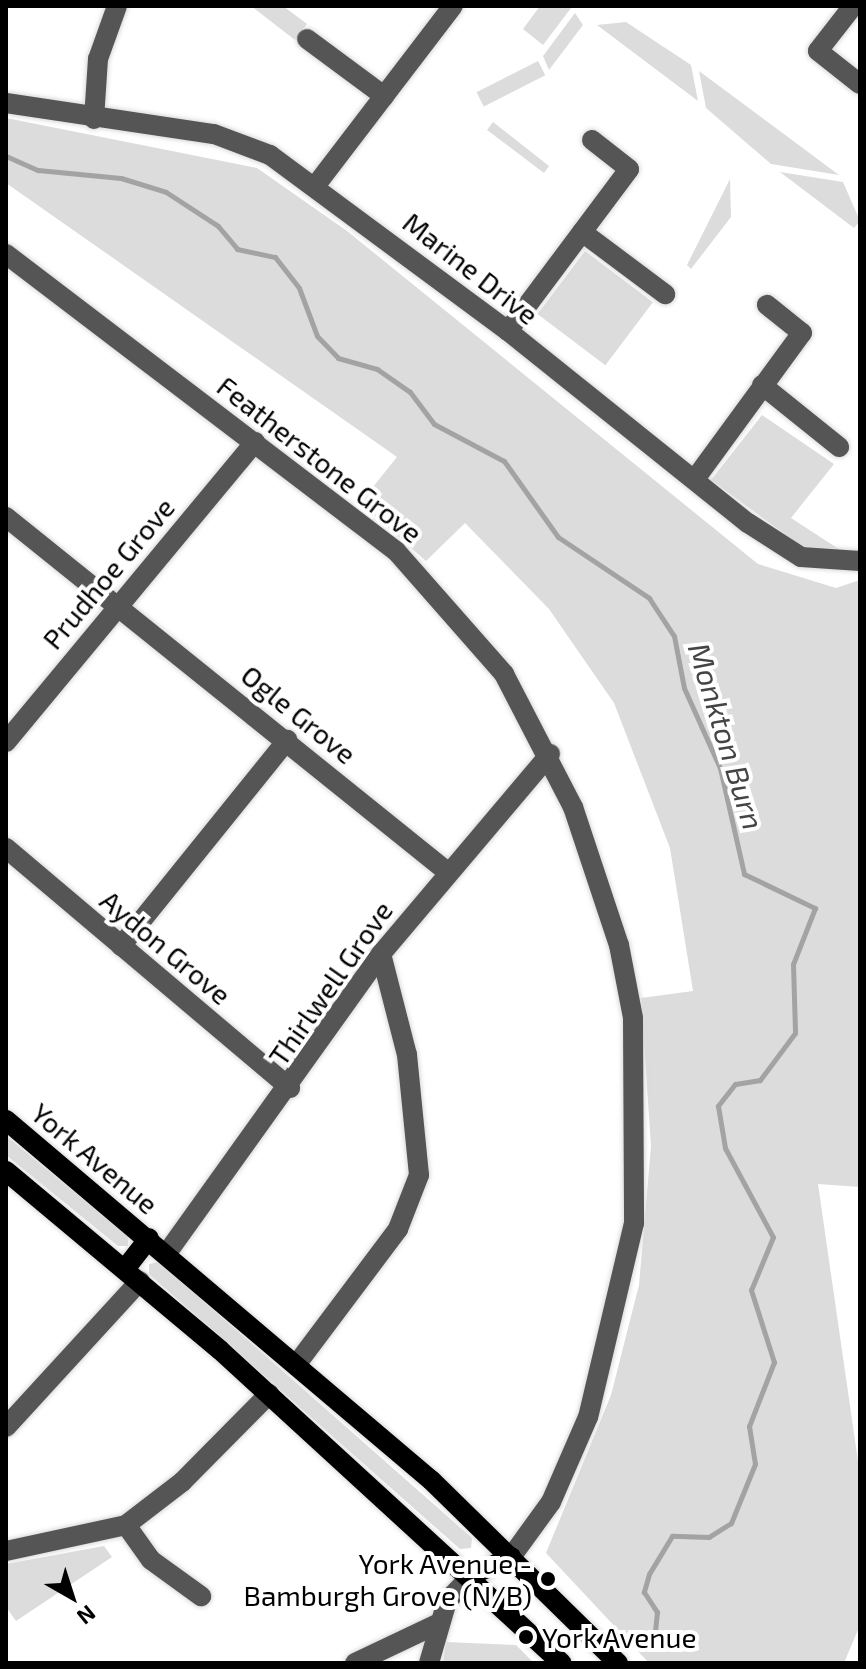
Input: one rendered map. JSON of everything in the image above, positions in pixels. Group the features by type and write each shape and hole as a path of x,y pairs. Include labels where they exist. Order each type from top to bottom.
{"main road":[{"name":"York Avenue","path":"6,1120 296,1365 511,1557 618,1663"},
{"path":"6,1171 133,1275 269,1394 472,1575 561,1663"},
{"name":"York Avenue","path":"133,1275 149,1238"},
{"path":"472,1575 511,1557"}],"street":[{"path":"94,119 98,59 117,6"},
{"path":"316,185 453,6"},
{"path":"853,6 818,51 860,84"},
{"path":"307,39 384,96"},
{"name":"Marine Drive","path":"6,103 242,141 316,185 695,479 801,557 860,561"},
{"path":"508,331 629,169 592,140"},
{"path":"582,232 665,294"},
{"name":"Featherstone Grove","path":"6,254 349,511 436,591 504,674 550,754 619,945 633,1018 638,1158 617,1316 588,1417 551,1502 511,1557"},
{"path":"695,479 802,333 767,305"},
{"path":"762,385 839,447"},
{"name":"Prudhoe Grove","path":"6,742 118,601 255,442"},
{"name":"Ogle Grove","path":"6,517 118,601 445,870"},
{"path":"121,946 287,740"},
{"name":"Thirlwell Grove","path":"167,1253 290,1088 381,954 445,870 550,754"},
{"name":"Aydon Grove","path":"6,848 290,1088"},
{"path":"296,1365 398,1229 419,1175 407,1055 381,954"},
{"path":"6,1427 133,1275"},
{"path":"6,1551 126,1525 182,1482 269,1394"},
{"path":"126,1525 151,1560 201,1596"},
{"path":"429,1663 437,1624 472,1575"},
{"path":"355,1663 437,1624"}],"shaded area":[{"path":"251,6 283,6 307,24 295,40"},
{"path":"540,6 571,8 543,45 523,29"},
{"path":"575,13 583,25 549,70 543,56"},
{"path":"626,22 691,65 698,101 597,25"},
{"path":"538,61 545,75 484,107 477,92"},
{"path":"699,71 839,175 771,164 706,108"},
{"path":"6,118 257,168 347,231 758,564 836,588 860,580 860,1187 818,1184 860,1475 860,1625 844,1663 649,1663 546,1553 611,1395 639,1285 651,1146 641,998 693,991 670,848 614,703 549,609 465,523 426,561 360,503 397,457 6,183"},
{"path":"493,122 549,166 544,173 487,130"},
{"path":"780,172 843,182 860,221 854,228"},
{"path":"730,179 731,217 691,269 687,265"},
{"path":"585,251 653,302 605,365 537,314"},
{"path":"762,415 834,464 791,518 848,555 815,556 711,480"},
{"path":"6,1136 128,1236 128,1246 118,1246 6,1155"},
{"path":"159,1262 472,1538 471,1548 460,1549 149,1274 149,1264"},
{"path":"104,1546 112,1557 16,1621 6,1607 6,1564"},
{"path":"446,1642 516,1645 534,1663 443,1663"}],"waterway":[{"name":"Monkton Burn","path":"6,156 38,170 121,178 166,192 218,226 237,249 275,257 299,288 317,336 338,358 377,369 410,392 434,424 504,461 558,537 649,598 674,636 684,688 720,768 744,874 815,908 793,964 795,1033 760,1080 735,1084 718,1106 725,1148 773,1237 751,1290 774,1362 749,1426 755,1464 731,1523 709,1537 672,1536 649,1574 644,1592 657,1612 655,1630"}],"place":[{"name":"York Avenue - Bamburgh Grove (N/B)","path":"548,1579"},
{"name":"York Avenue","path":"526,1637"}]}
